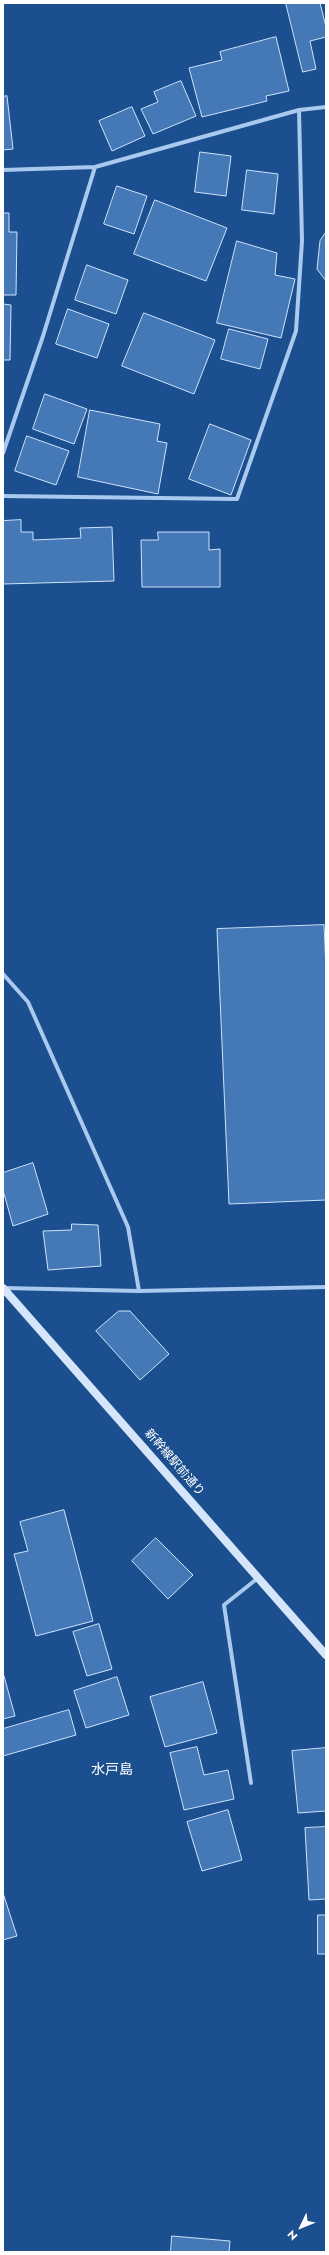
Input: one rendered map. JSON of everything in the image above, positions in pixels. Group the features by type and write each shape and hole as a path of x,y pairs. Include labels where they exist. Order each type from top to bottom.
{"street":[{"path":"3,170 95,167 299,110 326,107"},
{"path":"3,496 237,499 296,331 302,241 299,110"},
{"path":"3,453 43,336 95,167"},
{"path":"3,974 28,1002 128,1228 139,1291"},
{"path":"3,1288 139,1291 326,1287"},
{"name":"新幹線駅前通り","path":"3,1288 326,1655"},
{"path":"251,1783 224,1605 259,1578"}],"building":[{"path":"286,3 320,3 326,27 326,37 310,41 316,69 303,72"},
{"path":"276,37 289,91 266,96 267,101 202,117 189,68 222,60 220,52"},
{"path":"181,81 196,116 153,134 141,109 158,102 154,92"},
{"path":"7,96 13,149 3,150 3,97"},
{"path":"132,107 145,136 112,151 99,121"},
{"path":"200,152 231,156 226,196 195,192"},
{"path":"247,170 278,174 274,214 242,210"},
{"path":"117,186 147,196 134,234 104,224"},
{"path":"155,200 227,228 206,281 134,254"},
{"path":"3,213 9,213 9,232 17,232 16,295 3,295"},
{"path":"326,232 326,281 317,269 320,241"},
{"path":"237,241 277,253 275,275 295,279 281,338 217,323"},
{"path":"87,265 128,280 116,314 75,300"},
{"path":"3,304 11,305 10,360 3,360"},
{"path":"68,309 109,324 97,358 56,344"},
{"path":"144,313 215,340 194,394 122,366"},
{"path":"229,329 268,339 260,369 221,359"},
{"path":"45,394 87,409 74,444 33,429"},
{"path":"90,410 160,424 157,441 167,443 158,494 78,477"},
{"path":"210,424 251,440 231,495 189,479"},
{"path":"27,436 69,451 56,485 15,471"},
{"path":"21,520 21,532 33,532 33,540 81,538 80,528 112,527 114,581 3,584 3,521"},
{"path":"158,532 209,532 209,550 220,549 220,587 142,587 141,540 158,540"},
{"path":"324,925 326,967 326,1200 229,1204 217,929"},
{"path":"33,1163 48,1214 13,1226 3,1190 3,1173"},
{"path":"72,1224 98,1225 101,1266 48,1270 43,1231 71,1230"},
{"path":"119,1311 130,1311 169,1354 140,1380 96,1331"},
{"path":"64,1510 93,1621 36,1636 14,1554 28,1551 20,1522"},
{"path":"156,1538 193,1575 168,1599 132,1561"},
{"path":"99,1624 112,1669 87,1676 73,1632"},
{"path":"4,1676 15,1716 3,1719 3,1677"},
{"path":"117,1677 129,1715 86,1728 74,1691"},
{"path":"203,1682 217,1733 165,1747 150,1697"},
{"path":"69,1710 76,1735 3,1756 3,1729"},
{"path":"197,1747 204,1775 228,1770 234,1799 184,1810 170,1753"},
{"path":"326,1748 326,1811 298,1813 292,1751"},
{"path":"228,1810 242,1860 202,1871 187,1822"},
{"path":"326,1827 326,1899 309,1900 305,1828"},
{"path":"3,1893 17,1936 3,1940"},
{"path":"318,1915 326,1915 326,1954 318,1954"},
{"path":"172,2236 230,2241 229,2252 171,2252"}],"district":[{"name":"水戸島","path":"112,1771"}]}
